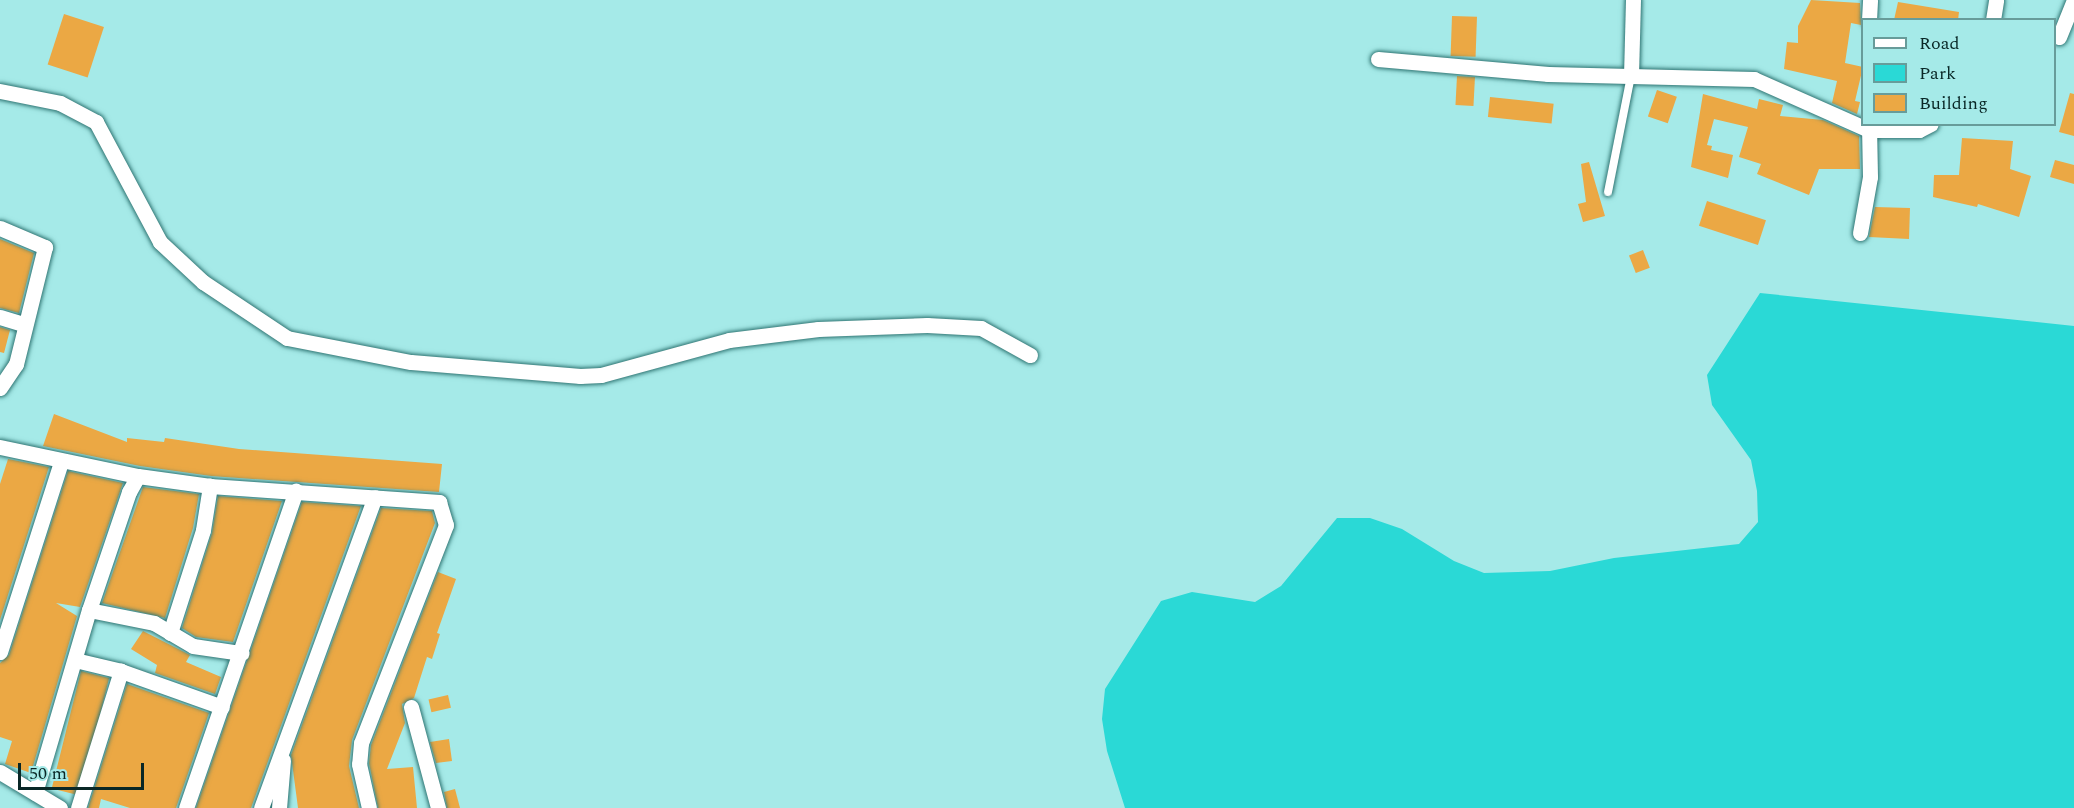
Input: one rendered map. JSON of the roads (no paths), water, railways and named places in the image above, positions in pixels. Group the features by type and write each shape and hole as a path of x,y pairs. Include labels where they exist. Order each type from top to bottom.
{"street":[{"path":"1631,76 1633,0"},
{"path":"1869,18 1870,0"},
{"path":"1993,18 1996,0"},
{"path":"2063,38 2074,0"},
{"path":"1378,59 1631,76 1754,79 1861,124"},
{"path":"0,91 60,103 96,122 160,242 203,282 287,338 411,362 580,376 601,375 729,340 818,329 956,325 981,328 1030,355"},
{"path":"1860,233 1870,177 1869,127 1919,130 1927,126"},
{"path":"0,228 45,247 23,324 16,363 0,388"},
{"path":"0,317 23,324"},
{"path":"0,447 61,462 210,486 438,502 446,525 364,730 360,764 369,808"},
{"path":"0,652 61,462"},
{"path":"34,794 89,610 129,492 138,476"},
{"path":"170,633 203,530 210,486"},
{"path":"186,808 296,491"},
{"path":"261,808 283,741 375,497"},
{"path":"89,610 154,623 193,646 241,653"},
{"path":"75,660 121,671 222,707"},
{"path":"78,808 121,671"},
{"path":"411,707 438,808"},
{"path":"279,808 283,741"},
{"path":"0,772 60,808"}],"lane":[{"path":"1608,192 1631,76"}]}
